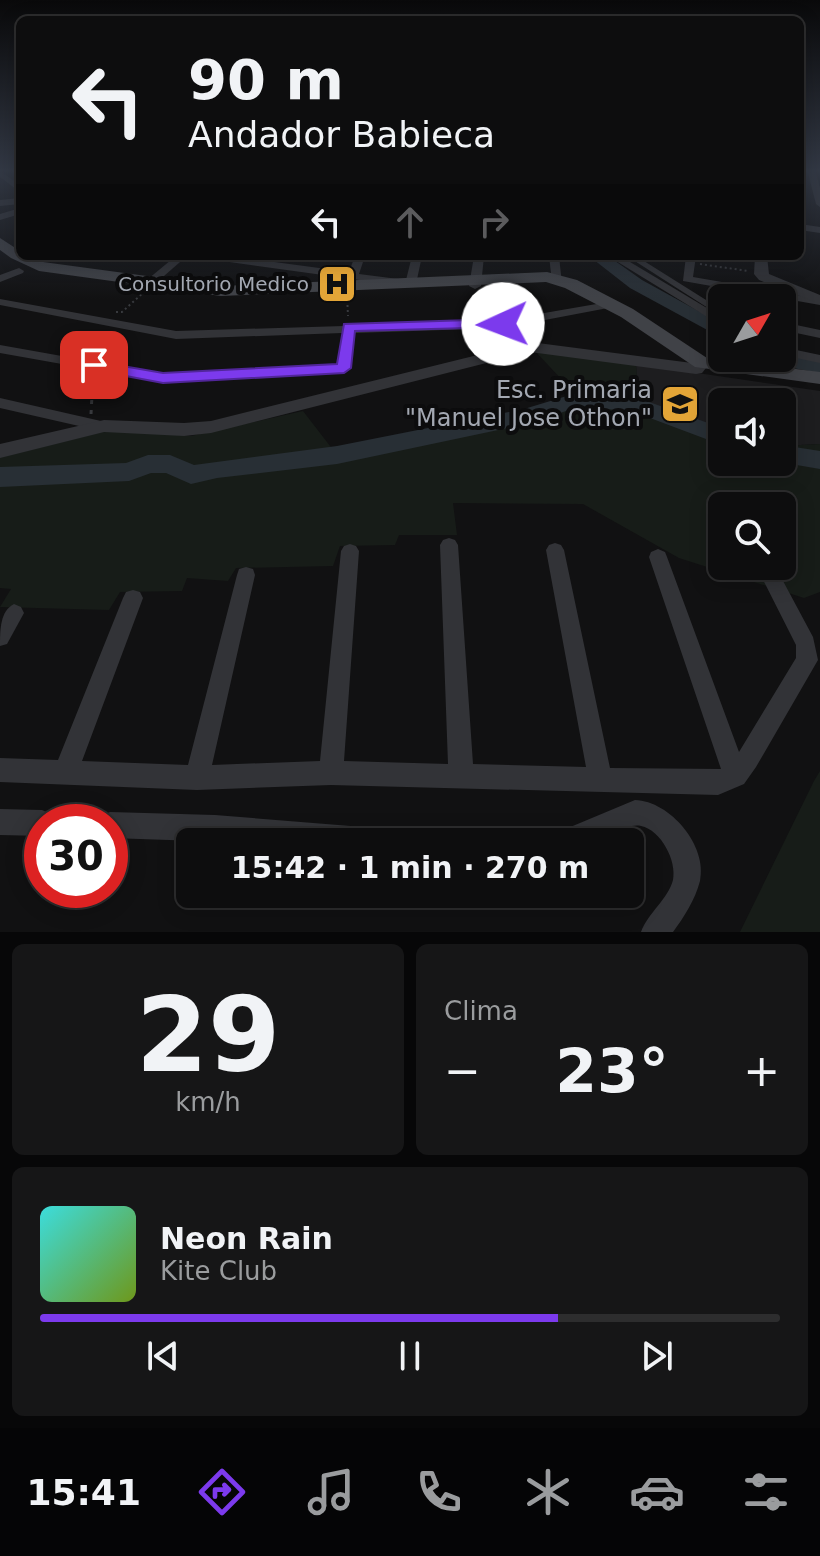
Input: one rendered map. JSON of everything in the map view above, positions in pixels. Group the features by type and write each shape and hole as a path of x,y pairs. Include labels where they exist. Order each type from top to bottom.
{"main road":[{"path":"0,242 16,255"},
{"path":"0,258 19,271 221,291 410,284 571,284 608,305 617,317 699,366 820,385"},
{"path":"26,260 39,266 218,297 350,284 476,283"},
{"path":"699,366 820,378"}],"street":[{"path":"236,260 292,268 350,284 410,284 416,260"},
{"path":"292,268 296,260"},
{"path":"350,284 359,260"},
{"path":"476,283 479,260"},
{"path":"555,260 558,282"},
{"path":"619,260 708,315"},
{"path":"637,260 708,308"},
{"path":"690,260 687,279 820,301"},
{"path":"761,260 761,274 820,301"},
{"path":"150,283 180,263"},
{"path":"0,279 19,271"},
{"path":"0,302 176,335 503,324 608,305"},
{"path":"0,349 163,378 344,368 349,327"},
{"path":"796,329 820,334"},
{"path":"0,403 96,424 186,432 530,347 699,366"},
{"path":"796,354 820,359"},
{"path":"0,451 22,449 96,424"},
{"path":"449,545 461,775"},
{"path":"555,550 600,779"},
{"path":"331,773 350,551"},
{"path":"658,557 735,775"},
{"path":"197,778 246,575"},
{"path":"0,770 197,778 331,773 718,783 735,775 748,759 807,660 806,644 772,580"},
{"path":"65,773 133,598"},
{"path":"0,637 14,613"},
{"path":"598,828 636,812 649,815 667,829 682,847 689,863 685,893 655,932"},
{"path":"0,822 24,823"},
{"path":"128,826 215,828"}],"path":[{"path":"695,260 761,274"},
{"path":"96,424 94,365 106,322 145,291 132,288 150,283"},
{"path":"349,327 350,284"}],"shaded area":[{"path":"534,350 636,364 639,405 708,428 708,476 796,476 796,445 820,444 820,592 804,598 748,580 796,580 796,492 708,492 708,567 679,558 583,504 453,503 457,535 399,535 395,545 340,546 333,566 236,568 228,581 187,578 182,591 120,592 109,610 0,607 11,589 0,588 0,454 103,430 191,436 303,411 337,455 523,417 580,399"},
{"name":"Esc. Primaria \"Manuel Jose Othon\"","path":"636,364 820,391 820,444 796,445 796,388 708,388 708,428 638,405"},
{"path":"820,771 820,932 740,932 814,781"}],"waterway":[{"path":"603,260 636,284 708,324"},
{"path":"796,362 820,367"},
{"path":"0,477 129,472 148,464 170,464 191,475 217,469 337,455 527,416 580,399 638,405 708,432"},
{"path":"796,456 820,460"}],"place":[{"name":"Consultorio Medico","path":"337,284"},
{"name":"Esc. Primaria \"Manuel Jose Othon\"","path":"680,404"}],"route":[{"path":"94,365 163,378 344,368 349,327 503,324"}]}
